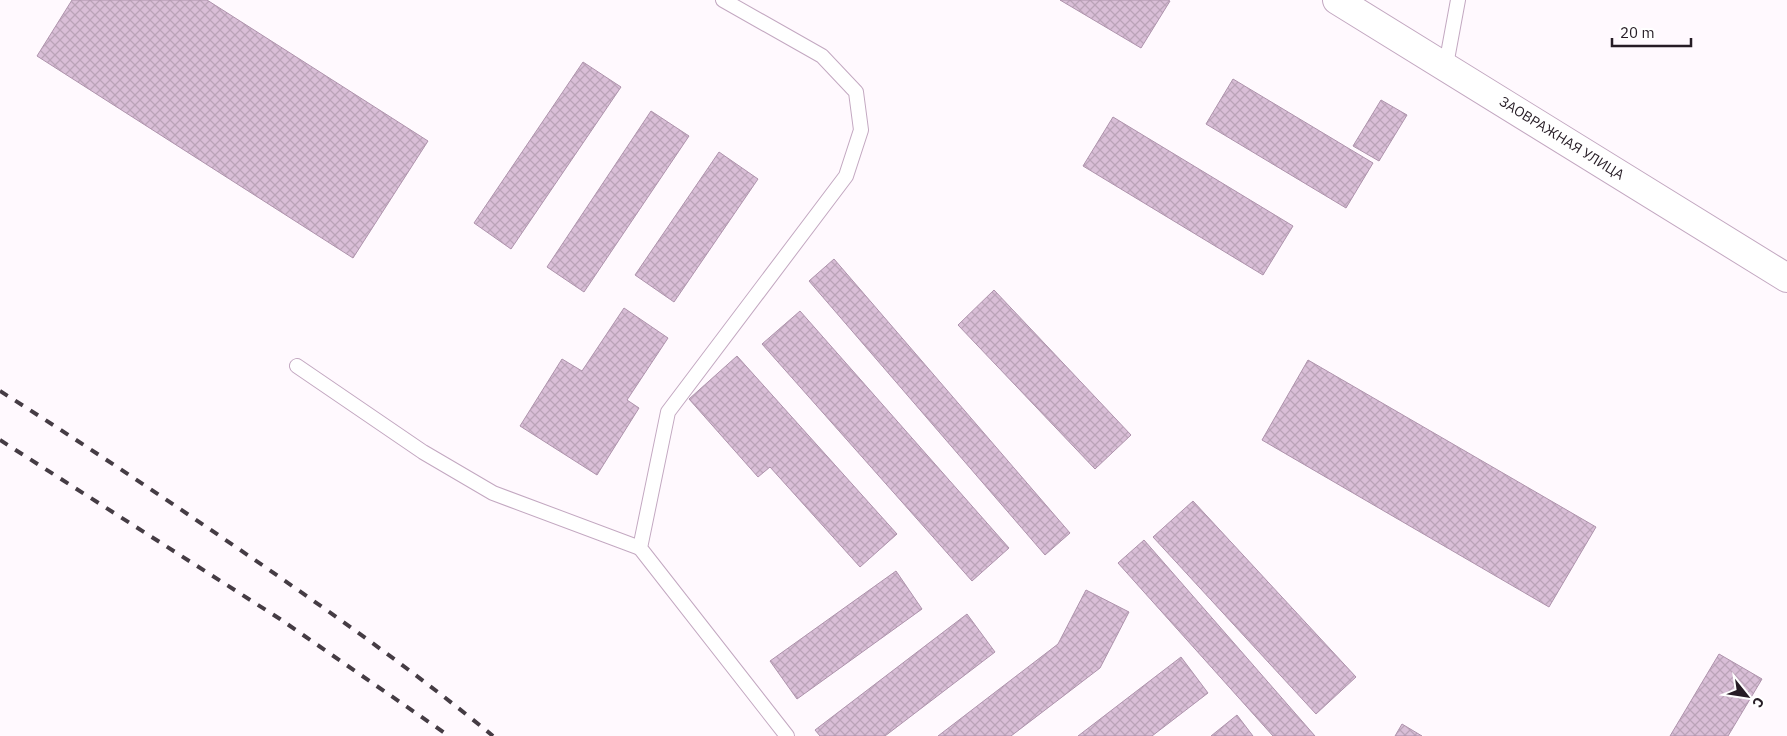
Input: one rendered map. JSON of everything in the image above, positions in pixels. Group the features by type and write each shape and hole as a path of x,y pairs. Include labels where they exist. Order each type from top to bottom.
{"street":[{"name":"ЗАОВРАЖНАЯ УЛИЦА","path":"1337,0 1446,65 1787,278"}],"lane":[{"path":"640,548 668,412 846,176 861,130 856,92 822,56 723,0"},
{"path":"1446,65 1458,0"},
{"path":"297,366 423,452 493,493 640,548 786,736"}],"building":[{"path":"72,0 207,0 428,141 353,258 37,56"},
{"path":"1060,0 1168,0 1170,1 1141,48"},
{"path":"583,62 621,87 511,249 474,223"},
{"path":"1233,79 1373,163 1346,208 1206,124"},
{"path":"1381,100 1407,115 1379,161 1353,146"},
{"path":"651,111 689,136 584,292 547,267"},
{"path":"1113,117 1293,226 1263,275 1083,166"},
{"path":"719,152 758,179 674,302 635,275"},
{"path":"834,259 1070,533 1045,555 809,281"},
{"path":"994,290 1131,435 1095,469 958,325"},
{"path":"624,308 668,338 627,400 639,408 597,475 520,426 562,359 582,371"},
{"path":"800,311 1009,548 972,581 762,344"},
{"path":"737,356 897,534 860,567 770,467 758,477 689,399"},
{"path":"1308,360 1596,527 1549,607 1262,440"},
{"path":"1193,501 1356,677 1316,714 1153,537"},
{"path":"1144,540 1315,736 1273,736 1118,563"},
{"path":"896,571 922,609 797,699 770,661"},
{"path":"1086,590 1129,612 1100,668 1011,736 938,736 1058,644"},
{"path":"967,614 995,652 885,736 820,736 815,730"},
{"path":"1719,654 1762,679 1728,736 1670,736"},
{"path":"1181,657 1208,693 1152,736 1078,736"},
{"path":"1237,715 1253,736 1211,736"},
{"path":"1402,724 1422,736 1395,736"}],"railway":[{"path":"0,391 134,478 294,587 409,670 493,736"},
{"path":"0,440 280,619 449,736"}]}
